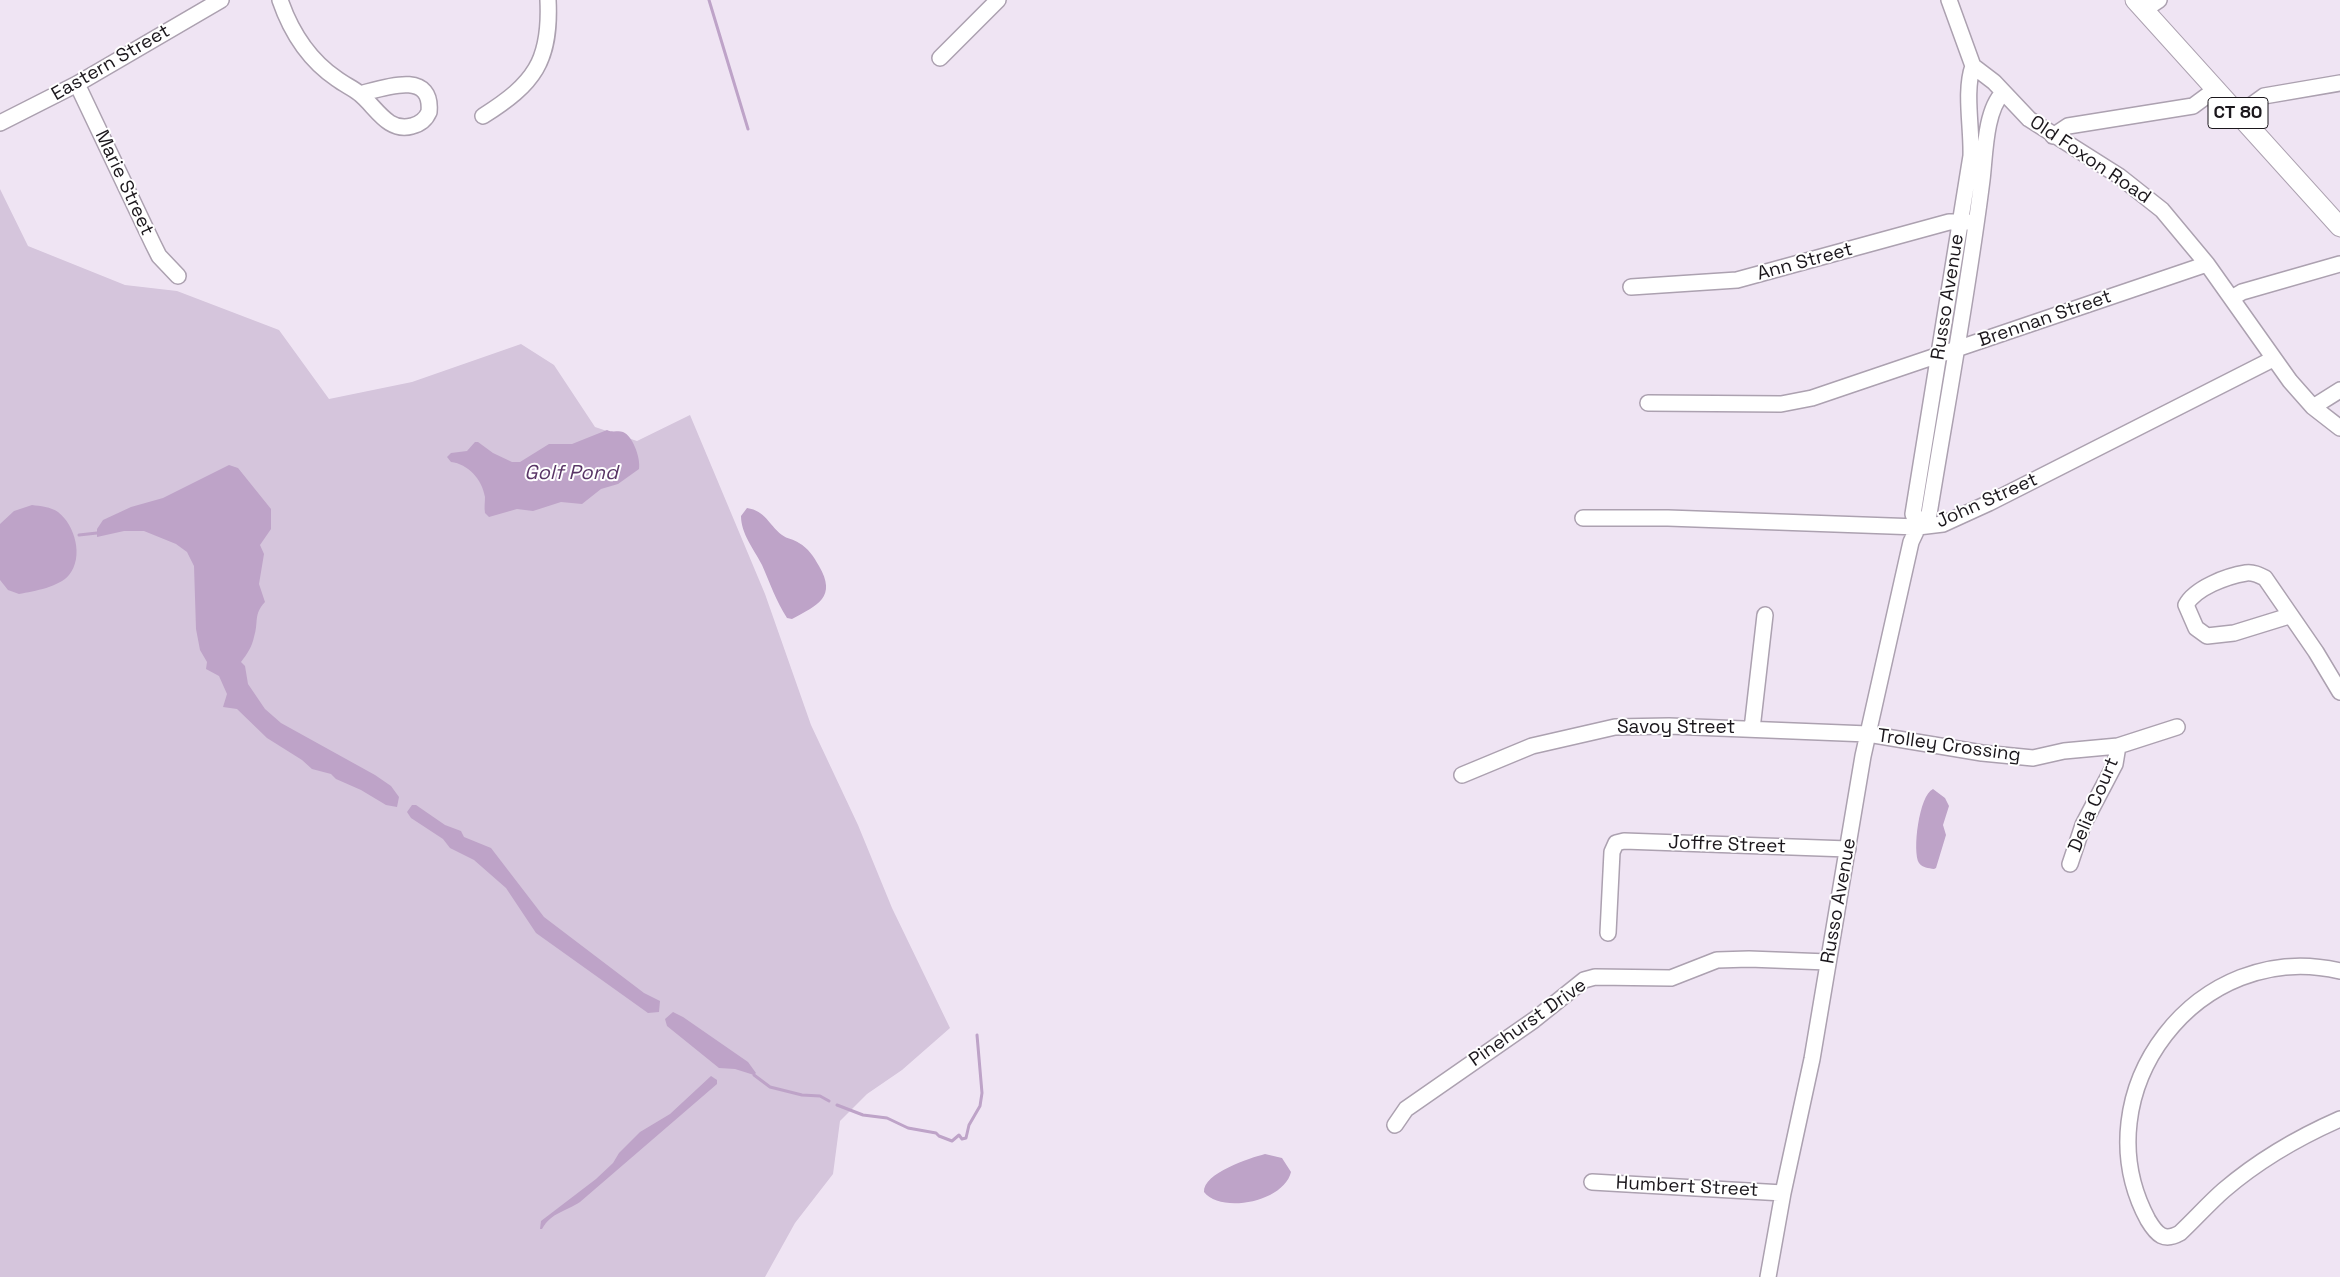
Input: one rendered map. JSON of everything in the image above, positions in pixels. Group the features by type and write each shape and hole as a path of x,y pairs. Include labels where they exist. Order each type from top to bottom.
{"main road":[{"name":"CT 80","path":"2146,3 2216,89 2340,226"}],"street":[{"name":"Eastern Street","path":"0,123 77,84 221,0"},
{"path":"280,0 292,29 311,55 326,71 360,94"},
{"path":"483,116 510,99 528,83 539,65 547,37 548,0"},
{"path":"940,58 998,0"},
{"path":"1949,0 1973,66"},
{"name":"Old Foxon Road","path":"1973,66 1983,72 2029,119 2053,136 2091,158 2146,196 2177,226 2232,298 2273,359 2313,407 2340,428"},
{"name":"Russo Avenue","path":"1918,527 1913,514 1971,156 1968,84 1973,66"},
{"path":"2239,114 2264,96 2340,83"},
{"name":"Marie Street","path":"77,84 159,256 178,276"},
{"path":"2053,136 2068,126 2193,106 2216,89"},
{"name":"Russo Avenue","path":"1768,1277 1783,1193 1805,1094 1868,734 1908,553 1918,527 1929,514 1977,222 1989,120 1998,97 2003,93"},
{"name":"Ann Street","path":"1631,287 1737,280 1950,222 1977,222"},
{"name":"Brennan Street","path":"1648,403 1781,404 1812,398 2207,264"},
{"path":"2232,298 2251,289 2340,264"},
{"name":"John Street","path":"1583,518 1668,518 1932,526 1952,520 2273,359"},
{"path":"2313,407 2340,390"},
{"path":"2289,616 2220,635 2207,636 2196,628 2186,605 2191,596 2205,586 2246,573 2256,573 2265,578 2276,591 2289,616 2316,652 2340,692"},
{"path":"1752,729 1765,615"},
{"name":"Savoy Street","path":"1462,775 1532,746 1615,727 1752,729 1868,734"},
{"name":"Trolley Crossing","path":"1868,734 1982,754 2034,758 2064,751 2118,746 2177,728"},
{"name":"Delia Court","path":"2070,864 2084,826 2114,764 2118,746"},
{"name":"Joffre Street","path":"1608,933 1612,852 1616,843 1624,841 1848,849"},
{"name":"Pinehurst Drive","path":"1395,1125 1406,1109 1534,1020 1584,980 1595,977 1671,978 1717,960 1749,959 1828,962"},
{"path":"2340,971 2314,967 2278,968 2249,975 2212,992 2192,1005 2171,1026 2147,1060 2132,1110 2128,1152 2130,1171 2142,1206 2156,1232 2164,1238 2171,1238 2180,1233 2224,1190 2244,1174 2298,1139 2340,1119"},
{"name":"Humbert Street","path":"1592,1182 1783,1193"}],"shaded area":[{"path":"0,189 28,246 125,285 177,291 279,330 329,399 412,382 521,344 554,365 595,427 637,441 690,415 765,594 811,725 858,825 892,908 950,1028 902,1070 867,1094 840,1121 833,1174 795,1223 765,1277 0,1277"}],"water":[{"name":"Golf Pond","path":"607,430 627,434 637,454 639,469 618,484 601,489 582,504 561,502 533,511 517,509 489,517 485,513 485,497 481,484 468,469 451,462 447,457 451,453 467,451 475,442 478,442 493,453 512,462 520,462 549,444 572,444"},
{"path":"229,465 238,468 271,509 271,529 260,545 264,554 259,584 265,602 259,611 252,644 241,662 245,666 248,684 265,709 281,723 375,775 391,786 399,797 397,807 386,805 361,790 336,779 331,774 312,769 302,760 267,738 237,709 223,707 227,694 219,676 206,669 207,662 200,650 196,629 194,566 187,552 176,544 144,531 124,531 97,537 97,529 103,520 131,507 163,498"},
{"path":"32,505 52,509 64,518 76,542 76,559 74,568 59,583 19,594 8,590 0,580 0,524 14,511"},
{"path":"747,508 759,512 782,535 805,547 815,559 824,577 826,585 822,599 810,609 792,619 787,618 783,612 743,529 741,516"},
{"path":"1933,789 1945,798 1949,806 1943,825 1946,835 1936,868 1934,869 1924,867 1919,863 1916,848 1921,812 1928,793"},
{"path":"412,805 416,805 445,825 461,831 464,837 491,848 544,917 644,993 660,1001 659,1012 648,1013 536,933 506,888 474,860 450,848 443,839 411,818 407,812"},
{"path":"673,1012 748,1062 756,1073 754,1075 735,1069 719,1068 667,1026 665,1019"},
{"path":"711,1076 717,1080 717,1084 580,1202 554,1216 540,1229 541,1221 596,1179 640,1132 670,1114"},
{"path":"1265,1154 1282,1158 1291,1172 1286,1182 1277,1191 1251,1202 1237,1203 1212,1199 1204,1192 1206,1185 1211,1179 1228,1167"}],"waterway":[{"path":"709,0 748,129"},
{"path":"79,535 97,533"},
{"path":"837,1105 863,1115 887,1118 908,1128 936,1133 952,1141 959,1135 962,1139 966,1138 969,1125 980,1106 982,1093 977,1035"},
{"path":"754,1075 770,1087 802,1095 820,1096 829,1101"}]}
